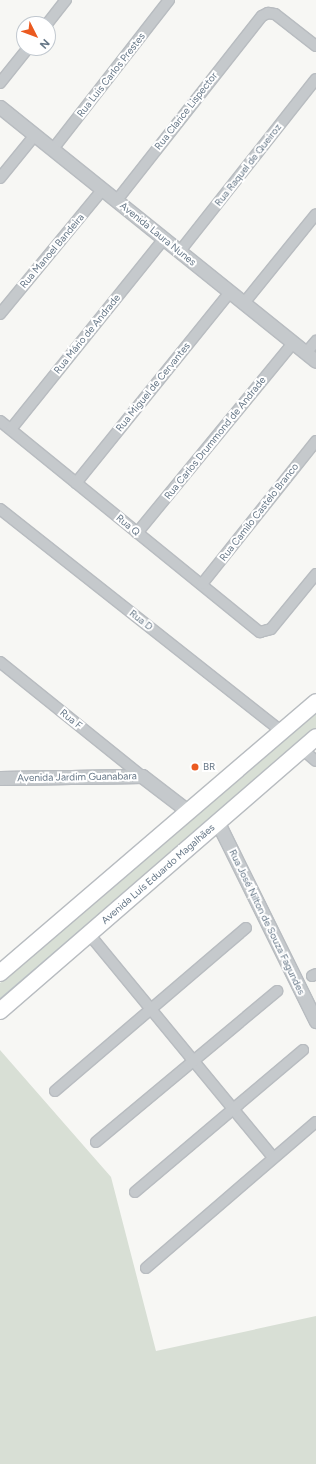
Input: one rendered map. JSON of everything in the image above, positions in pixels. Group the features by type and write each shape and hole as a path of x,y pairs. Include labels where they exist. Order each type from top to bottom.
{"main road":[{"path":"0,973 314,704"},
{"name":"Avenida Luís Eduardo Magalhães","path":"0,1011 316,737"}],"street":[{"path":"53,16 66,0"},
{"name":"Rua Luis Carlos Prestes","path":"52,149 169,0"},
{"name":"Rua Clarice Lispector","path":"117,200 256,22 268,13 275,14 316,46"},
{"path":"0,83 22,56"},
{"name":"Rua Raquel de Queiroz","path":"180,251 316,79"},
{"name":"Avenida Laura Nunes","path":"0,107 311,357"},
{"path":"0,178 35,135"},
{"name":"Rua Manoel Bandeira","path":"0,314 103,189"},
{"path":"244,303 316,214"},
{"name":"Rua Mário de Andrade","path":"11,429 164,239"},
{"name":"Rua Miguel de Cervantes","path":"76,483 230,292"},
{"path":"311,357 316,341"},
{"name":"Rua Carlos Drummond de Andrade","path":"137,533 293,343"},
{"name":"Rua Q","path":"0,421 202,584 256,630 266,632 271,629 316,574"},
{"name":"Rua Camilo Castelo Branco","path":"202,584 316,441"},
{"name":"Rua D","path":"0,509 281,731"},
{"name":"Rua F","path":"0,662 142,776"},
{"path":"302,749 316,761"},
{"name":"Avenida Jardim Guanabara","path":"0,778 142,776 189,812"},
{"name":"Rua José Nilton de Souza Fagundes","path":"218,823 316,1021"},
{"path":"54,1091 246,928"},
{"path":"89,934 192,1062 273,1157"},
{"path":"96,1142 276,991"},
{"path":"135,1192 303,1050"},
{"path":"146,1268 273,1157 316,1122"}],"shaded area":[{"path":"316,713 316,736 0,1008 0,983"},
{"path":"0,1050 111,1177 156,1351 316,1316 316,1464 0,1464"}],"waterway":[{"path":"0,999 113,902"}],"place":[{"name":"BR","path":"195,767"}]}
